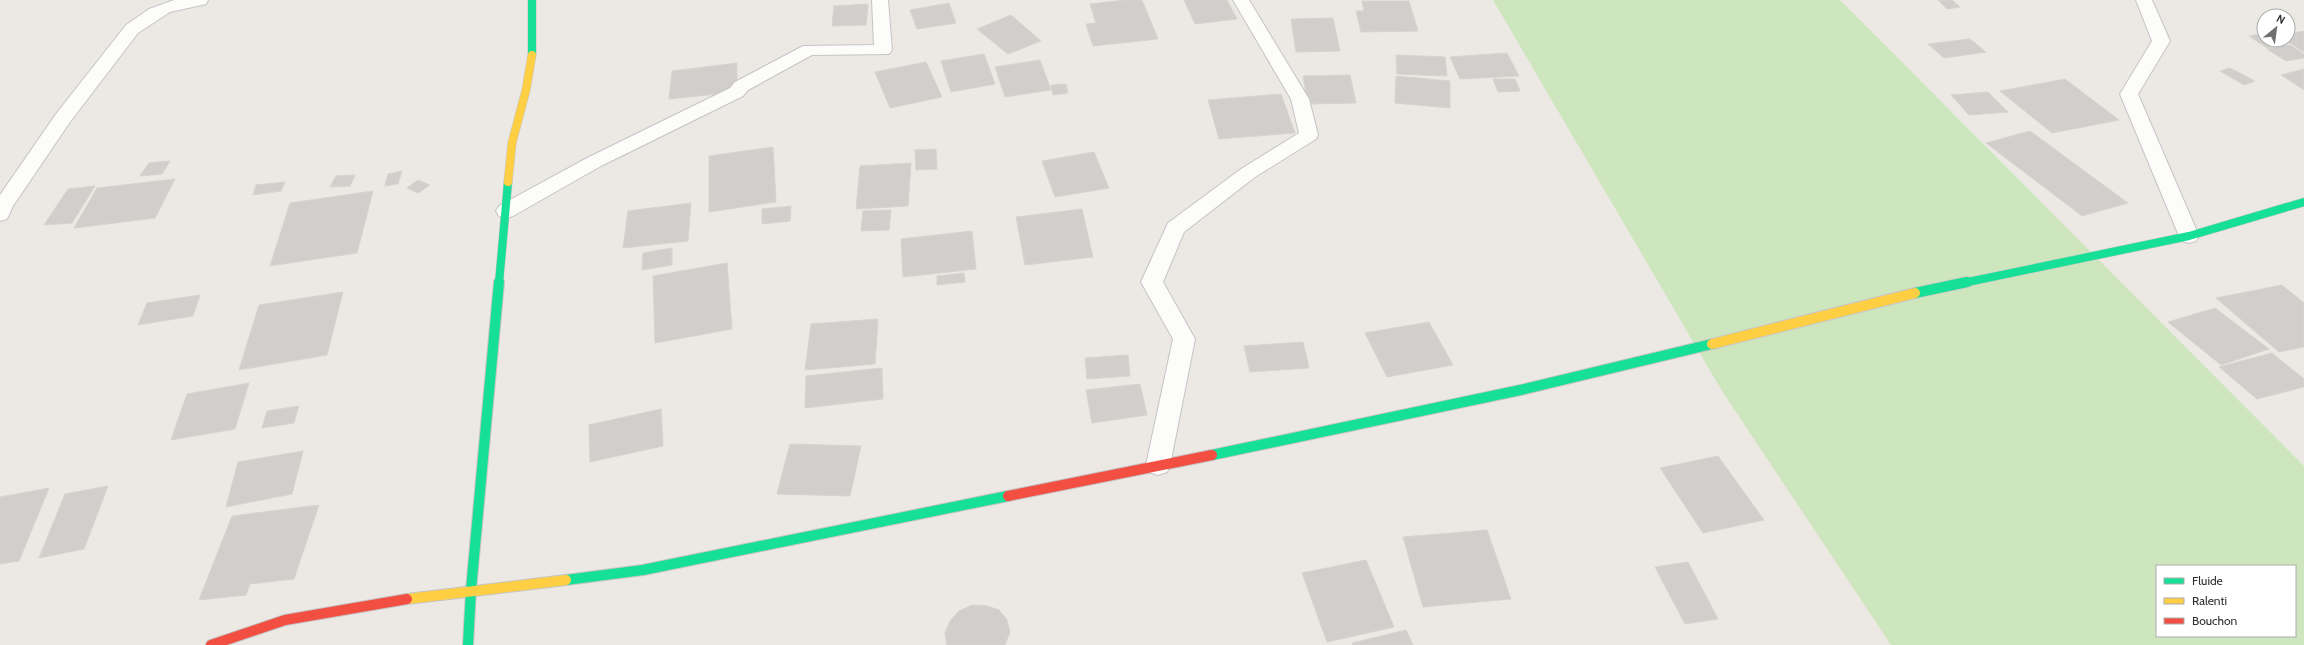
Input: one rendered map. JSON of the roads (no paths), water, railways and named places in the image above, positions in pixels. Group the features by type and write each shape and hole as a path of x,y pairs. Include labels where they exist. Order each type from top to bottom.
{"street":[{"path":"0,214 3,205 63,118 132,29 146,17 169,7 200,0"},
{"path":"468,645 471,590 512,143 527,88 534,19 532,0"},
{"path":"506,211 594,162 737,92 741,86 809,50 883,50 880,0"},
{"path":"1158,465 1184,340 1152,282 1175,228 1248,173 1309,135 1300,98 1241,0"},
{"path":"2144,0 2161,41 2129,94 2189,236"},
{"path":"211,645 285,620 391,601 643,570 1606,372 1877,301 2189,236 2304,202"}]}
